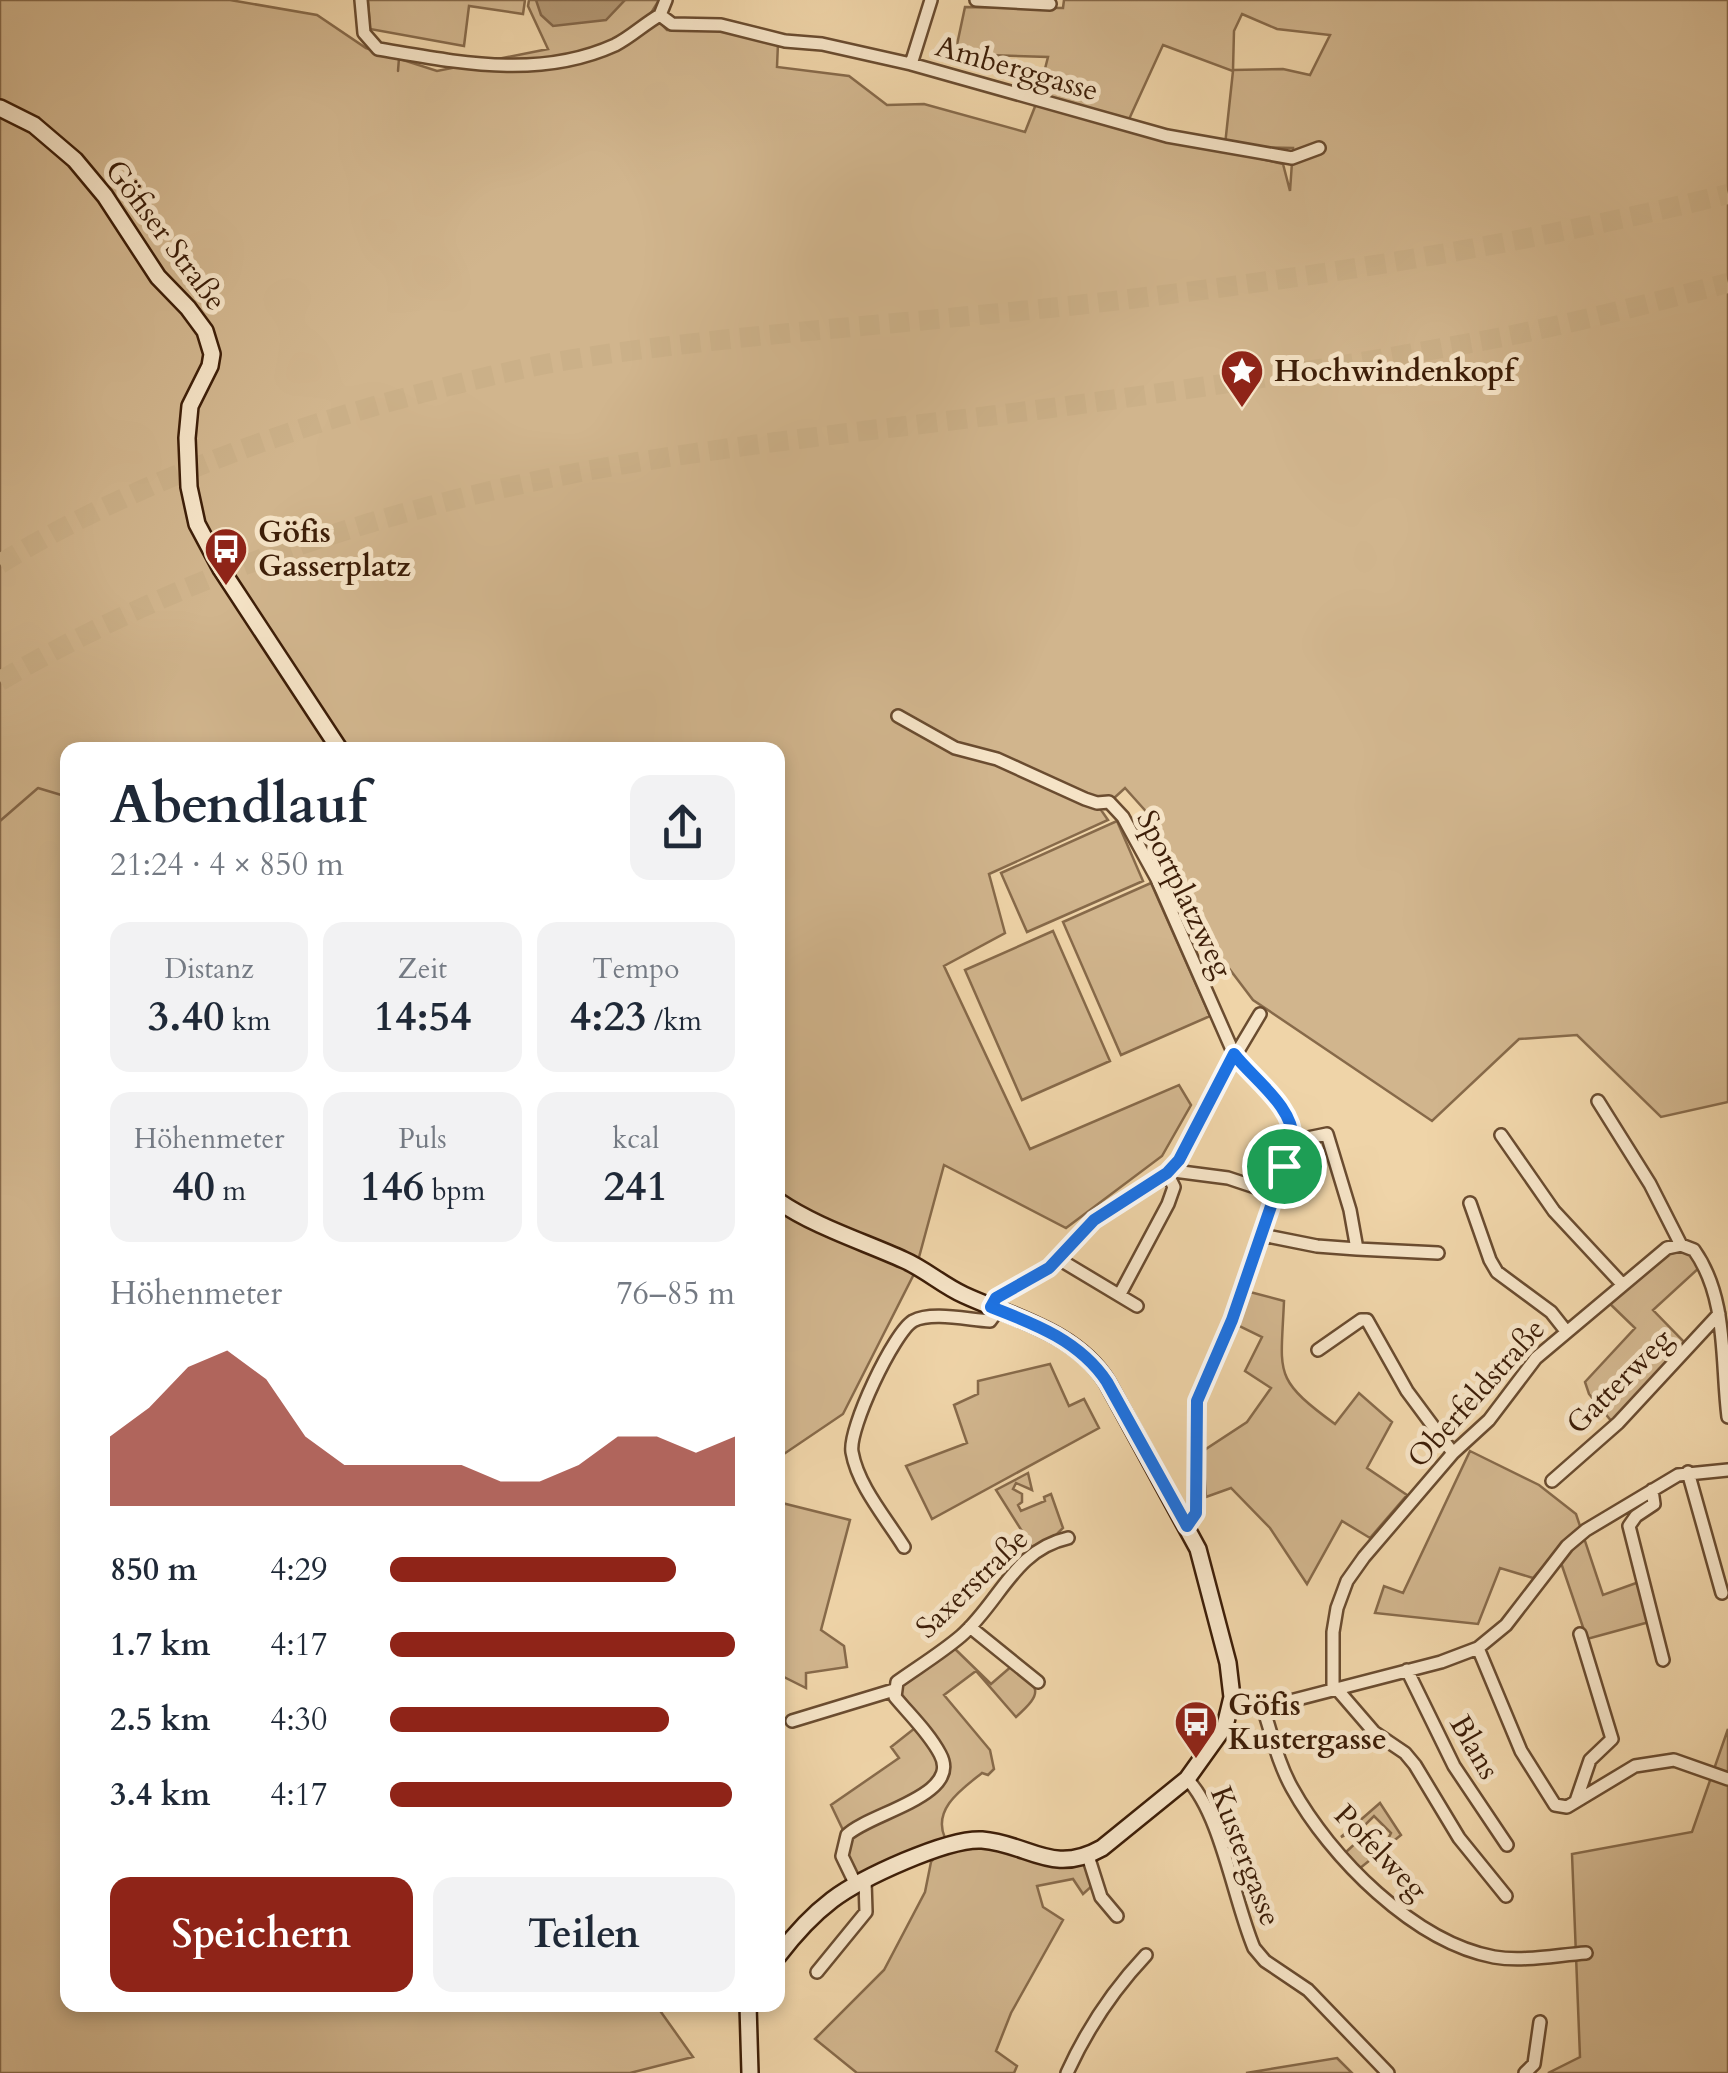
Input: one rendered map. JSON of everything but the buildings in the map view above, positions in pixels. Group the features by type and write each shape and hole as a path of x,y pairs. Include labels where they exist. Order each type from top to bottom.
{"main road":[{"name":"Göfiser Straße","path":"0,108 34,125 75,160 105,196 151,268 205,331 212,354 210,366 190,406 187,438 189,486 197,524 335,742"},
{"path":"785,1206 888,1254 915,1275 936,1280 1058,1336 1091,1360 1187,1526 1206,1575 1228,1663 1232,1709 1225,1726 1187,1778 1111,1843 1088,1856 1052,1861 999,1843 950,1843 834,1898 785,1947"},
{"path":"748,2012 750,2073"}],"street":[{"path":"361,0 364,33 378,49 514,68 584,56 617,44 660,16 666,0"},
{"path":"911,64 931,0"},
{"path":"976,0 1050,4"},
{"name":"Amberggasse","path":"660,16 672,24 722,25 911,64 1167,136 1292,158 1319,148"},
{"name":"Sportplatzweg","path":"898,716 955,748 998,759 1085,799 1108,802 1123,816 1157,879 1234,1054 1282,1107 1293,1142"},
{"path":"904,1546 872,1498 853,1457 854,1430 890,1351 912,1322 926,1317 990,1321 996,1298 1037,1277 1094,1220 1167,1173 1179,1160 1234,1054 1260,1014"},
{"path":"1598,1101 1650,1184 1681,1244 1688,1245 1700,1258 1719,1314 1728,1417"},
{"path":"1187,1526 1196,1513 1197,1401 1229,1329 1293,1142 1327,1134 1350,1210 1357,1249"},
{"path":"1501,1135 1554,1211 1622,1284"},
{"path":"1167,1173 1228,1178 1273,1193"},
{"path":"1120,1294 1168,1204 1174,1187 1167,1173"},
{"path":"1470,1203 1497,1272 1551,1312 1566,1331"},
{"path":"1262,1236 1318,1246 1438,1253"},
{"name":"Oberfeldstraße","path":"1334,1689 1333,1632 1347,1581 1453,1453 1489,1420 1536,1358 1667,1248 1681,1244"},
{"path":"1057,1258 1137,1306"},
{"name":"Gatterweg","path":"1552,1480 1618,1423 1719,1314"},
{"path":"1318,1350 1361,1320 1367,1320 1407,1391 1453,1453"},
{"path":"1232,1709 1263,1708 1441,1662 1478,1648 1506,1625 1576,1538 1688,1472 1728,1470"},
{"path":"1688,1472 1722,1594"},
{"path":"1652,1490 1654,1504 1631,1520 1629,1534 1663,1660"},
{"name":"Saxerstraße","path":"894,1690 897,1682 970,1627 1029,1555 1049,1542 1068,1538"},
{"path":"970,1627 1038,1682"},
{"path":"1576,1801 1590,1760 1612,1740 1580,1634"},
{"path":"1478,1648 1521,1751 1555,1804 1567,1806 1635,1766 1674,1760 1728,1779"},
{"name":"Blans","path":"1406,1670 1454,1766 1507,1845"},
{"path":"1334,1689 1374,1732 1415,1765 1459,1838 1506,1896"},
{"path":"792,1721 894,1690 895,1697 939,1751 945,1768 931,1790 847,1835 842,1856 861,1883 866,1912 816,1972"},
{"name":"Pofelweg","path":"1263,1708 1284,1770 1302,1805 1329,1841 1397,1912 1486,1955 1510,1958 1586,1953"},
{"name":"Kustergasse","path":"1187,1778 1197,1791 1216,1836 1254,1948 1265,1961 1308,1990 1388,2073"},
{"path":"1088,1856 1101,1897 1117,1916"},
{"path":"1066,2073 1094,2019 1146,1955"},
{"path":"1525,2073 1534,2064 1540,2022"}],"shaded area":[{"path":"0,0 230,0 317,15 366,48 437,71 548,49 528,6 529,0 659,0 651,13 667,30 730,31 778,43 777,67 849,76 887,105 924,104 1025,132 1048,57 955,54 965,7 1063,8 1064,0 1728,0 1728,1102 1661,1117 1577,1035 1519,1039 1432,1121 1253,1000 1200,930 1178,911 1160,827 1125,788 1101,810 1108,820 989,874 1005,933 944,966 1030,1149 1179,1085 1191,1105 1162,1156 1066,1228 944,1165 915,1272 843,1414 785,1453 785,742 60,742 60,2012 661,2012 693,2057 630,2073 0,2073","holes":["1242,14 1277,29 1330,35 1310,75 1283,69 1233,70 1234,31","1163,45 1233,71 1225,145 1125,128","1241,147 1293,148 1290,191 1283,164 1240,154"]},
{"path":"368,0 525,0 523,14 469,6 464,46 370,29"},
{"path":"536,0 625,0 606,20 553,26 541,15"},
{"path":"1117,821 1143,881 1027,932 1001,873"},
{"path":"1151,883 1210,1016 1121,1055 1063,922"},
{"path":"1053,931 1110,1061 1022,1100 965,970"},
{"path":"1682,1250 1700,1267 1653,1310 1687,1345 1613,1423 1589,1394 1585,1382 1635,1328 1607,1301 1661,1257"},
{"path":"1250,1292 1284,1301 1282,1360 1290,1384 1300,1396 1335,1424 1359,1393 1392,1422 1367,1468 1407,1495 1370,1538 1342,1521 1307,1584 1270,1528 1231,1488 1206,1497 1203,1451 1247,1422 1271,1388 1245,1371 1262,1337 1237,1325"},
{"path":"1050,1364 1069,1406 1084,1399 1099,1428 932,1519 906,1466 967,1443 954,1405 978,1394 978,1381"},
{"path":"1470,1451 1539,1485 1576,1514 1603,1595 1639,1582 1649,1622 1587,1639 1557,1551 1533,1578 1500,1568 1478,1624 1375,1613 1384,1586 1403,1593"},
{"path":"1028,1473 1032,1490 1016,1483 1013,1489 1022,1494 1018,1505 1021,1511 1045,1501 1044,1497 1051,1494 1063,1528 1032,1547 996,1490"},
{"path":"785,1504 850,1520 821,1630 844,1646 847,1667 806,1673 806,1688 785,1678"},
{"path":"953,1647 991,1684 1013,1665 1029,1679 1034,1696 1016,1717 976,1671 944,1695 990,1750 994,1769 988,1775 982,1773 951,1801 942,1818 945,1838 858,1877 845,1850 852,1834 942,1785 947,1776 945,1751 900,1692 905,1682"},
{"path":"915,1728 936,1754 939,1772 926,1790 843,1830 831,1805 899,1758 891,1747"},
{"path":"1728,1729 1728,2073 1548,2073 1580,2057 1572,1854 1692,1832"},
{"path":"1380,1803 1401,1835 1359,1869 1346,1852 1371,1835 1383,1849 1391,1833 1374,1816 1363,1827 1341,1837"},
{"path":"971,1845 1085,1862 1093,1885 1083,1894 1073,1879 1037,1886 1043,1907 1063,1920 1011,2013 996,2051 1017,2066 1014,2073 857,2073 815,2039 884,1970 925,1892 931,1862 940,1851"},
{"path":"1337,2058 1352,2073 1246,2073"}],"waterway":[{"path":"388,56 412,60"},
{"path":"398,71 399,58"},
{"path":"0,821 38,788 60,795"}],"tunnel":[{"path":"0,564 120,500 250,446 384,403 517,370 669,346 1086,304 1287,278 1509,242 1728,194"},
{"path":"0,681 145,606 220,574 375,521 534,481 736,447 1103,401 1347,364 1522,333 1728,283"}],"place":[{"name":"Hochwindenkopf","path":"1242,409"},
{"name":"Göfis Gasserplatz","path":"226,587"},
{"name":"Göfis Kustergasse","path":"1196,1760"}],"route":[{"path":"1234,1054 1289,1120 1294,1133 1284,1166 1232,1320 1197,1401 1196,1513 1187,1526 1091,1360 1058,1336 991,1307 996,1298 1049,1268 1094,1220 1167,1173 1179,1160 1234,1054"}]}
